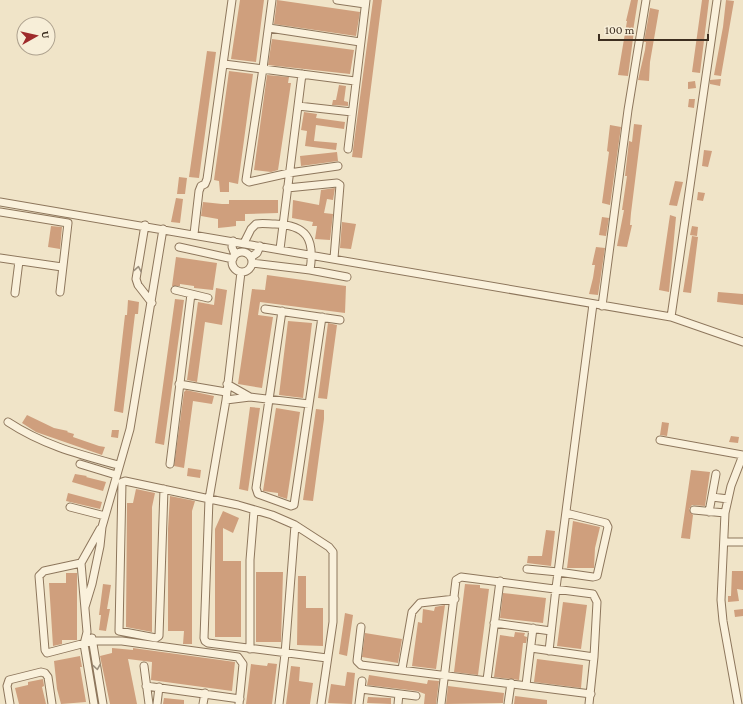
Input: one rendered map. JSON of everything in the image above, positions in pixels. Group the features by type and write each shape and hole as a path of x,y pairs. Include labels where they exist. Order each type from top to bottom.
{"street":[{"path":"194,234 199,191 201,186 207,180 232,0"},
{"path":"272,0 246,179 249,182 338,166"},
{"path":"338,0 366,2 355,81 348,149"},
{"path":"602,306 628,110 646,0"},
{"path":"671,317 717,0"},
{"path":"269,28 360,42"},
{"path":"224,64 355,81"},
{"path":"280,250 302,74"},
{"path":"298,106 352,112"},
{"path":"287,187 340,184 334,258"},
{"path":"0,202 145,225 280,250 334,258 671,317 743,342"},
{"path":"0,212 68,223"},
{"path":"60,292 70,213"},
{"path":"244,243 251,229 256,224 284,224 299,228 305,232 313,255 310,270"},
{"path":"145,225 136,279 138,285 152,303"},
{"path":"85,607 92,584 100,546 102,526 118,465 130,429 163,229"},
{"path":"233,241 232,247 235,269 241,272 249,270 252,260 260,246"},
{"path":"179,247 234,257 244,252 252,260 347,277"},
{"path":"0,258 62,267"},
{"path":"15,293 19,261"},
{"path":"241,272 226,396 211,485 204,638 208,643 327,658"},
{"path":"175,290 208,298"},
{"path":"170,464 191,294"},
{"path":"549,651 556,586 593,304"},
{"path":"265,308 340,320"},
{"path":"282,311 256,492 291,506 294,505 322,317"},
{"path":"179,384 226,396 250,397 309,404"},
{"path":"227,384 250,397"},
{"path":"8,422 38,440 68,451 118,465"},
{"path":"660,440 743,455 725,512 721,600 723,621 738,704"},
{"path":"80,464 116,475"},
{"path":"709,512 716,474"},
{"path":"164,489 158,636 156,638 121,632 118,628 121,484 125,481 210,496 284,520 295,525 330,547 333,552 333,622 322,704"},
{"path":"712,497 728,500"},
{"path":"70,507 105,516"},
{"path":"250,649 250,560 254,510"},
{"path":"694,510 725,512"},
{"path":"527,569 593,577 597,576 608,527 604,522 566,513"},
{"path":"279,704 286,654 295,525"},
{"path":"94,704 84,644 87,632 81,563 102,526"},
{"path":"724,542 743,542"},
{"path":"81,563 44,571 39,576 45,650 47,652 84,644 94,640 122,641 238,657 243,664 239,702 204,693 146,686"},
{"path":"441,704 455,599 456,580 459,578 556,586 593,594 597,602 594,657 589,704"},
{"path":"487,680 500,581"},
{"path":"402,669 412,612 416,606 420,603 455,599"},
{"path":"494,623 551,631"},
{"path":"361,627 357,660 358,663 591,694"},
{"path":"526,685 533,628"},
{"path":"87,632 94,640 103,704"},
{"path":"531,648 594,657"},
{"path":"144,666 149,704"},
{"path":"10,704 7,686 9,680 41,672 45,673 48,677 52,704"},
{"path":"359,704 362,681"},
{"path":"508,704 511,683"},
{"path":"157,704 159,687"},
{"path":"361,689 416,696"},
{"path":"735,691 743,690"},
{"path":"203,704 204,693"},
{"path":"398,704 399,694"}],"building":[{"path":"240,0 264,0 256,62 231,59"},
{"path":"277,0 360,12 356,36 274,24"},
{"path":"373,0 382,0 362,158 352,157"},
{"path":"631,0 638,0 628,76 618,75 626,21"},
{"path":"702,0 709,0 700,73 692,72"},
{"path":"726,0 734,1 721,76 714,75 723,27"},
{"path":"650,8 659,10 650,62 649,81 638,80 645,50 646,42 644,42"},
{"path":"272,39 354,50 350,74 268,65"},
{"path":"207,51 216,52 199,178 189,177"},
{"path":"229,71 253,74 238,184 229,182 229,192 220,192 219,181 214,180"},
{"path":"267,75 289,77 288,83 291,83 278,170 271,172 254,170"},
{"path":"721,79 720,86 710,84 710,80"},
{"path":"695,81 696,88 688,89 688,82"},
{"path":"339,85 346,86 344,101 348,102 348,106 332,105 333,100 336,100"},
{"path":"689,99 695,99 694,108 688,107"},
{"path":"304,112 317,114 316,118 345,122 344,129 316,125 314,141 337,143 336,150 305,146 307,131 301,130"},
{"path":"634,124 642,125 631,213 630,225 632,225 627,247 617,246 624,210 622,210 627,176 625,176 629,141 632,142"},
{"path":"610,125 621,127 610,205 602,203 609,152 607,151"},
{"path":"704,150 712,151 708,167 702,166"},
{"path":"337,152 338,161 301,166 300,156"},
{"path":"179,177 187,178 185,194 177,194"},
{"path":"675,181 683,182 677,206 669,205"},
{"path":"335,188 333,200 327,199 324,213 333,214 330,240 315,239 317,226 312,226 313,222 292,218 293,200 319,205 321,190"},
{"path":"698,192 705,193 703,201 697,200"},
{"path":"176,198 183,199 180,223 171,222"},
{"path":"229,200 278,200 278,213 245,214 245,221 236,221 236,226 218,228 218,219 201,216 203,202 229,204"},
{"path":"670,215 676,217 669,292 659,290"},
{"path":"602,217 609,218 606,236 599,235"},
{"path":"342,222 356,224 351,249 340,248"},
{"path":"51,226 62,227 60,249 48,247"},
{"path":"692,226 698,227 697,236 690,235"},
{"path":"692,236 698,237 691,293 683,292"},
{"path":"596,247 605,248 598,295 589,294 595,265 592,265"},
{"path":"176,257 217,263 213,290 194,288 194,286 180,284 180,286 172,286"},
{"path":"267,275 346,286 345,313 260,302 258,315 273,317 262,388 238,384 252,289 265,290"},
{"path":"216,288 227,290 222,325 205,322 197,382 187,380 198,302 214,305"},
{"path":"718,292 743,294 743,305 717,302"},
{"path":"175,299 184,300 164,445 155,443"},
{"path":"128,300 139,302 138,314 135,314 123,413 114,411"},
{"path":"288,321 312,323 303,398 279,395"},
{"path":"328,323 337,325 327,399 318,398"},
{"path":"186,390 214,396 212,404 193,401 184,468 174,466 184,392"},
{"path":"250,407 260,408 248,491 239,489"},
{"path":"276,408 300,412 287,499 278,496 278,493 263,491"},
{"path":"316,409 324,410 324,419 313,501 303,500"},
{"path":"27,415 54,428 68,431 67,432 74,434 73,437 105,447 102,455 36,432 22,423"},
{"path":"662,422 669,423 667,436 660,435"},
{"path":"112,430 119,430 118,438 111,437"},
{"path":"731,436 739,437 738,443 729,442"},
{"path":"188,468 201,470 200,478 187,476"},
{"path":"691,470 710,472 705,506 692,505 689,509 693,515 690,539 681,538"},
{"path":"75,474 106,482 103,491 72,482"},
{"path":"136,489 155,493 152,507 152,632 126,627 127,503 133,503"},
{"path":"68,493 102,502 100,509 66,501"},
{"path":"170,496 195,501 192,511 192,644 183,644 184,631 168,631 168,529"},
{"path":"223,511 239,518 233,533 223,528 223,561 241,561 241,637 215,637 215,529"},
{"path":"573,521 600,527 595,548 594,568 567,568"},
{"path":"546,530 555,531 551,566 527,563 528,556 542,556"},
{"path":"732,571 743,571 743,590 737,589 739,601 728,602 728,596 731,596"},
{"path":"256,572 283,572 281,642 256,642"},
{"path":"66,573 77,573 77,640 62,640 62,644 53,646 49,583 66,583"},
{"path":"298,576 306,576 306,608 323,608 323,646 297,645"},
{"path":"103,584 111,585 107,609 110,609 106,631 99,630 101,615 99,615"},
{"path":"465,584 480,585 480,588 489,589 478,675 454,672"},
{"path":"503,593 546,598 543,623 500,618"},
{"path":"563,602 587,605 581,649 557,646"},
{"path":"445,605 436,669 412,666 418,622 422,623 423,609 434,611 435,607"},
{"path":"743,609 743,616 735,617 734,610"},
{"path":"345,613 353,615 347,656 339,654"},
{"path":"515,632 525,633 524,636 527,637 526,643 523,643 519,680 494,677 500,635 514,637"},
{"path":"365,633 402,639 398,663 362,657"},
{"path":"112,648 133,650 133,648 235,662 232,691 151,680 152,662 128,659 137,704 110,704 100,656 112,653"},
{"path":"80,656 82,667 80,667 86,702 61,704 57,689 54,661"},
{"path":"537,659 583,665 581,688 534,682"},
{"path":"268,663 277,664 272,704 246,704 251,664 267,666"},
{"path":"291,666 300,667 299,681 313,683 310,704 286,704"},
{"path":"347,672 355,673 352,704 328,703 331,684 345,686"},
{"path":"369,675 427,684 428,680 439,681 436,704 424,704 425,694 417,691 367,685"},
{"path":"43,679 44,686 42,687 46,704 19,704 15,688 28,685 28,682"},
{"path":"448,686 504,693 503,703 446,704"},
{"path":"515,696 547,700 547,704 514,704"},
{"path":"368,697 391,698 391,704 367,703"},
{"path":"164,698 184,700 184,704 163,704"}]}
